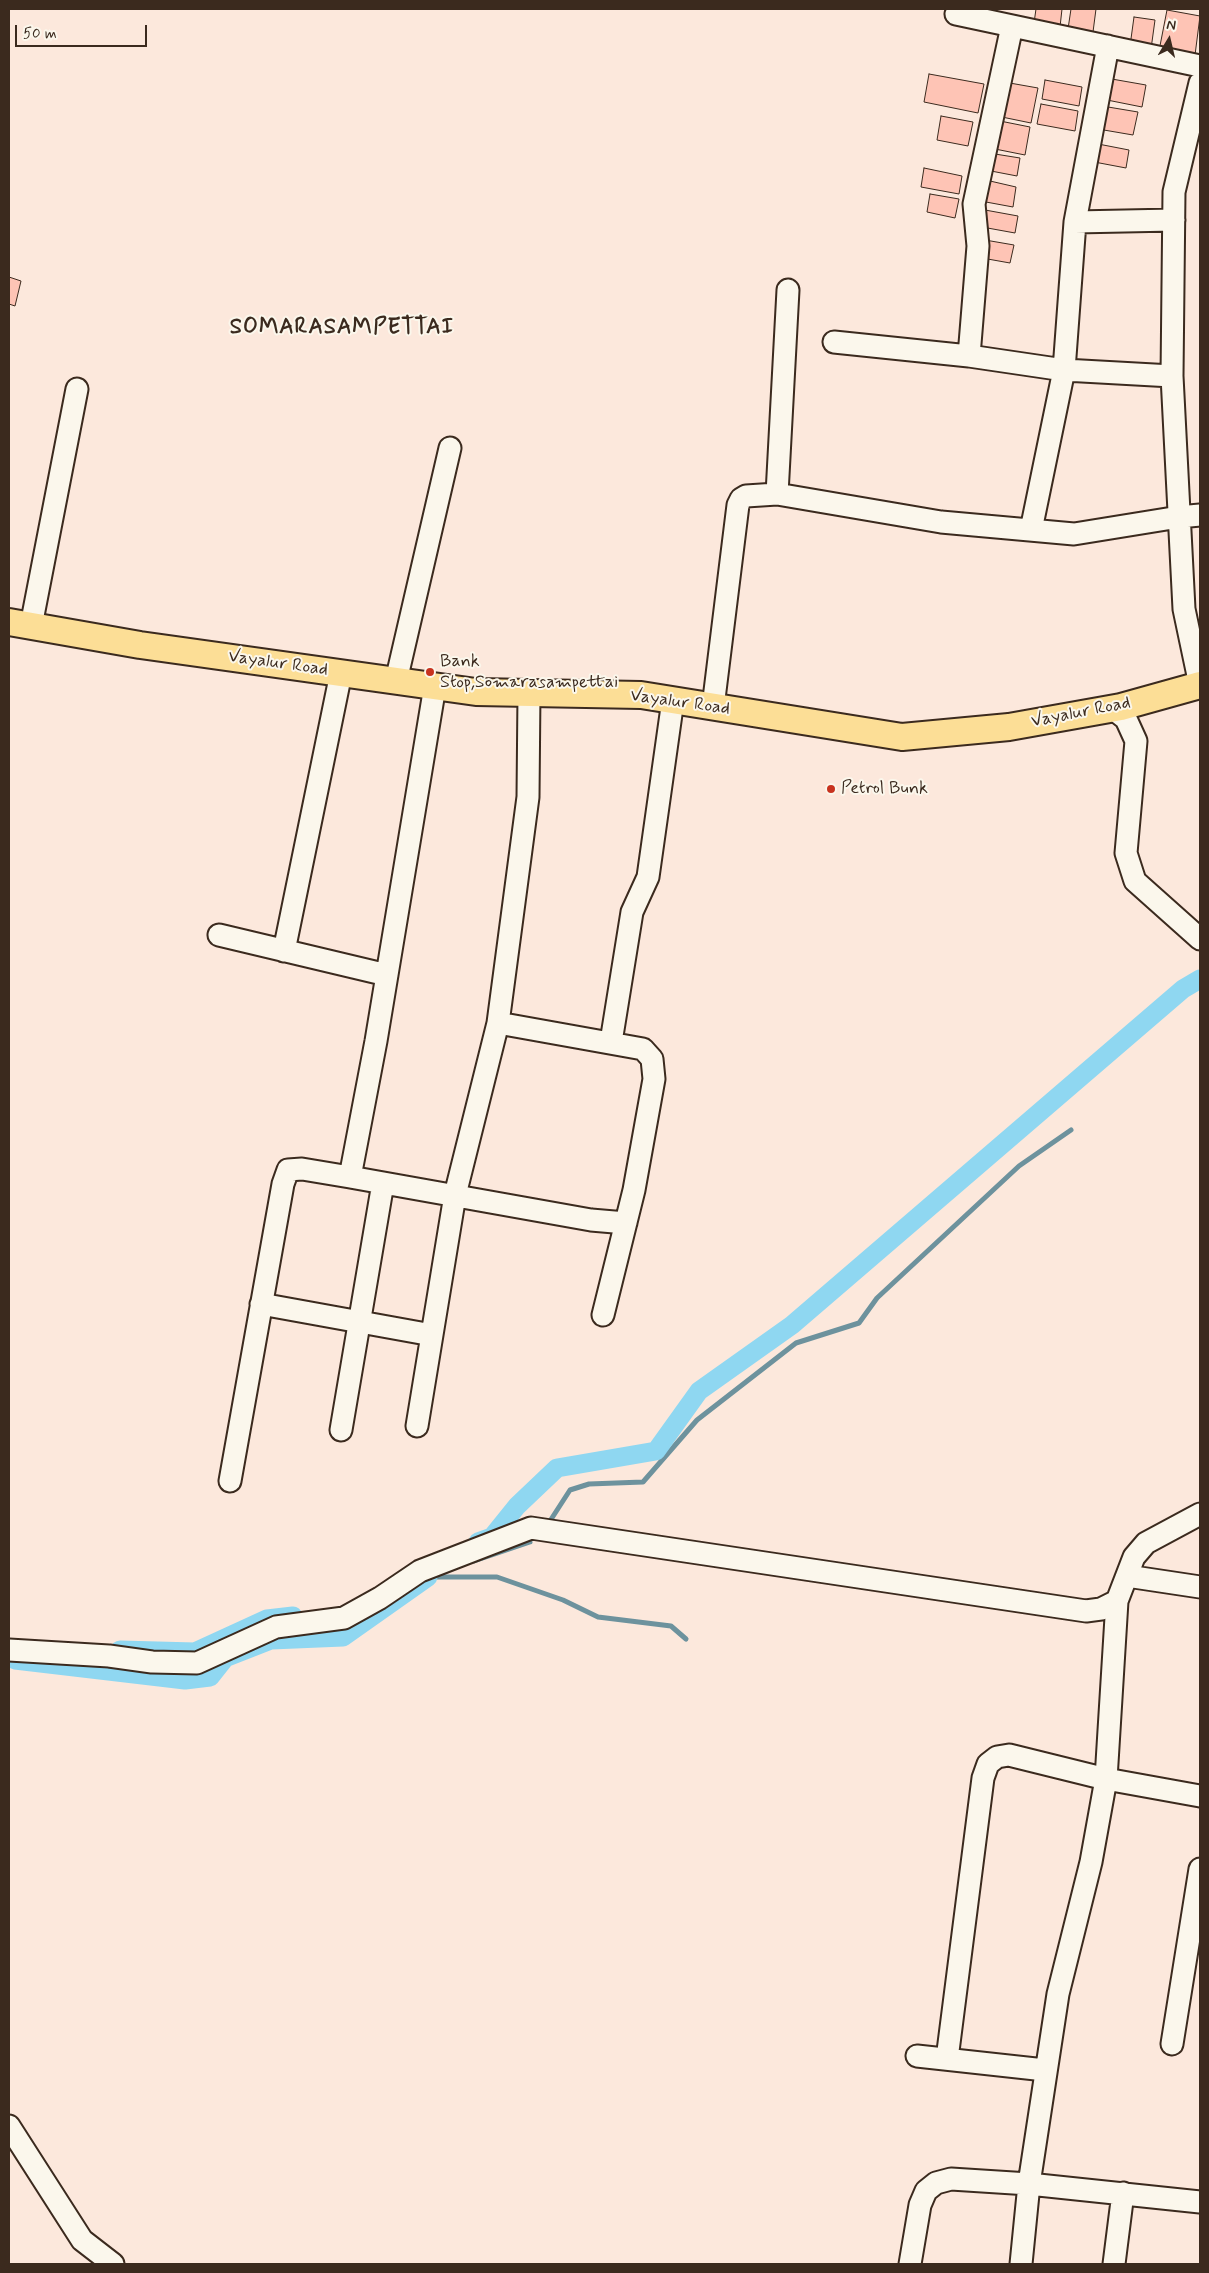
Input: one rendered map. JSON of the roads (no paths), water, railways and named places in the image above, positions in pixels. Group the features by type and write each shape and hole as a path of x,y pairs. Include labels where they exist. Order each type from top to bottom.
{"main road":[{"name":"Vayalur Road","path":"20,624 140,645 476,692 640,695 902,737 1009,727 1112,708 1200,685"}],"street":[{"path":"956,14 1200,66"},
{"path":"968,356 978,246 974,204 1012,26"},
{"path":"1031,530 1064,370 1075,222 1108,46"},
{"path":"1200,83 1194,137 1174,192 1172,376 1184,609 1200,685"},
{"path":"1075,222 1174,220"},
{"path":"777,494 788,290"},
{"path":"834,342 968,356 1064,370 1172,376"},
{"path":"20,624 77,389"},
{"path":"396,681 450,448"},
{"path":"713,707 738,505 741,499 746,496 777,494 940,522 1074,534 1200,515"},
{"path":"284,951 341,673"},
{"path":"350,1177 387,975 435,686"},
{"path":"416,1426 455,1195 498,1023 528,797 528,693"},
{"path":"611,1042 632,912 648,877 673,700"},
{"path":"1112,708 1126,719 1136,741 1126,853 1135,881 1200,939"},
{"path":"219,936 387,975"},
{"path":"498,1023 643,1049 652,1059 654,1080 634,1190 602,1315"},
{"path":"230,1481 283,1184 288,1170 302,1169 591,1220 626,1223"},
{"path":"341,1430 383,1183"},
{"path":"261,1304 432,1335"},
{"path":"1021,2264 1029,2184 1058,1994 1091,1862 1106,1779 1117,1601 1134,1557 1146,1542 1200,1514"},
{"path":"9,1650 109,1656 152,1662 197,1663 276,1627 344,1618 380,1598 420,1571 531,1528 1086,1611 1102,1609 1117,1601"},
{"path":"1127,1576 1200,1587"},
{"path":"947,2059 983,1778 988,1764 996,1757 1009,1755 1106,1779 1200,1796"},
{"path":"1172,2044 1200,1869"},
{"path":"917,2056 1045,2070"},
{"path":"9,2126 82,2240 113,2264"},
{"path":"910,2264 920,2206 926,2191 936,2183 951,2179 1029,2184 1200,2202"},
{"path":"1114,2264 1123,2193"}],"waterway":[{"path":"478,1542 492,1537 517,1506 557,1468 656,1451 699,1391 792,1325 1183,989 1200,979"},
{"path":"550,1521 570,1490 589,1484 643,1482 697,1420 796,1343 859,1323 877,1298 1019,1166 1071,1130"},
{"path":"474,1561 530,1542"},
{"path":"428,1577 497,1577 563,1600 598,1617 671,1626 686,1639"},
{"path":"15,1660 185,1680 210,1677 225,1658 271,1640 343,1637 428,1577"},
{"path":"120,1650 195,1652 267,1619 293,1616"}],"place":[{"name":"Bank Stop,Somarasampettai","path":"430,672"},
{"name":"Petrol Bunk","path":"831,789"}],"district":[{"name":"SOMARASAMPETTAI","path":"342,328"}]}
